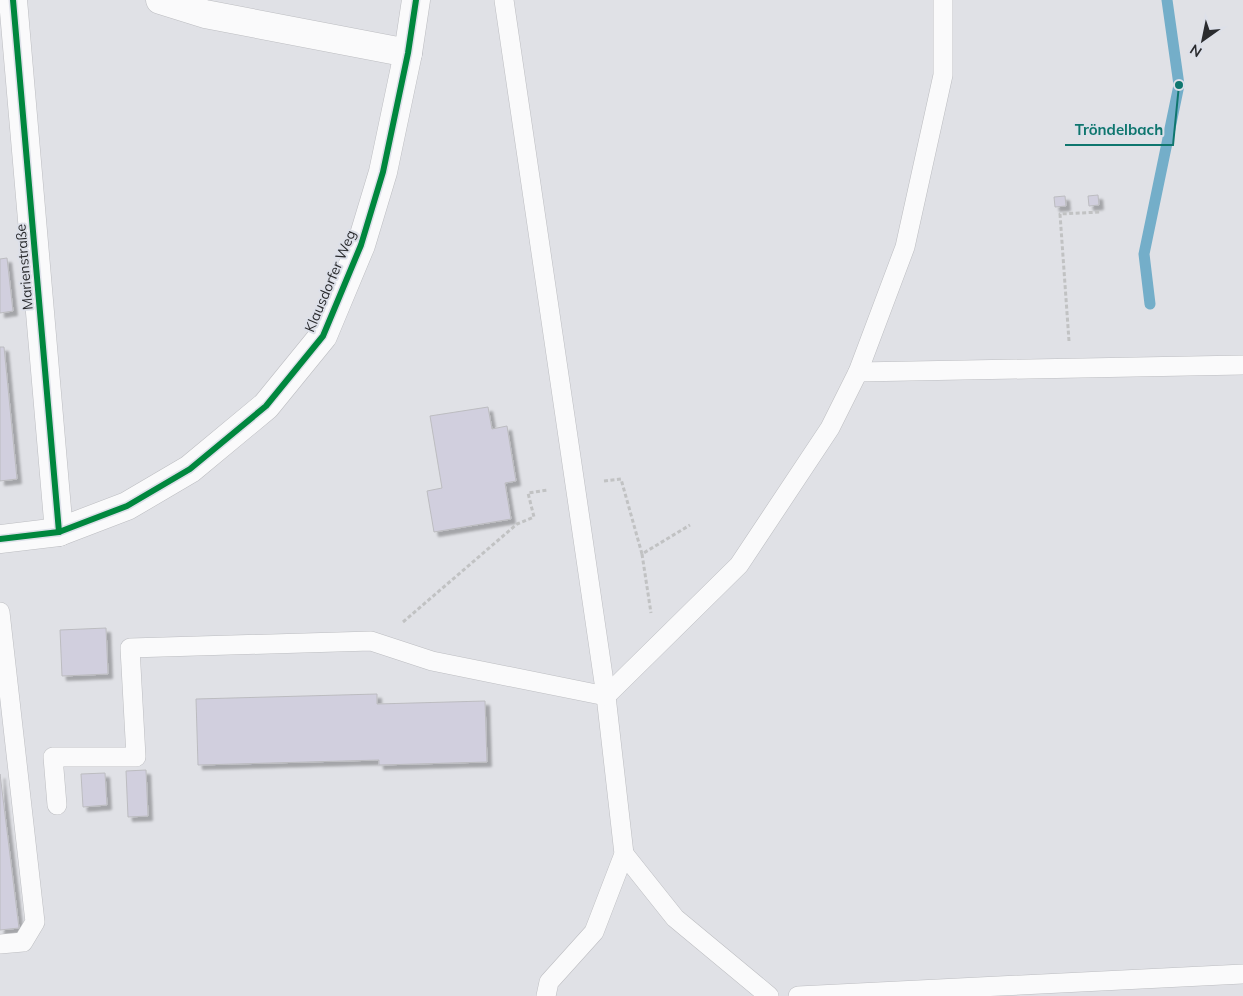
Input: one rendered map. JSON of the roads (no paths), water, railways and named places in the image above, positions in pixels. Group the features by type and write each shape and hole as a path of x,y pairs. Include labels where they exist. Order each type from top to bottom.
{"street":[{"name":"Marienstraße","path":"13,0 60,532"},
{"path":"160,0 205,14 408,53"},
{"name":"Klausdorfer Weg","path":"0,539 60,532 127,506 190,469 266,406 323,336 361,245 383,172 408,53 413,1"}],"lane":[{"path":"504,0 606,696 624,854 594,932 549,982 546,996"},
{"path":"606,696 739,565 830,428 858,372 905,247 944,75 943,0"},
{"path":"858,372 1243,365"},
{"path":"0,612 35,922 24,942 0,944"},
{"path":"57,805 53,757 136,757 130,648 372,642 432,661 606,696"},
{"path":"624,854 675,918 770,996"},
{"path":"798,996 1243,974"}],"waterway":[{"path":"1150,304 1144,254 1179,85 1167,0"}],"place":[{"name":"Tröndelbach","path":"1179,85"}]}
